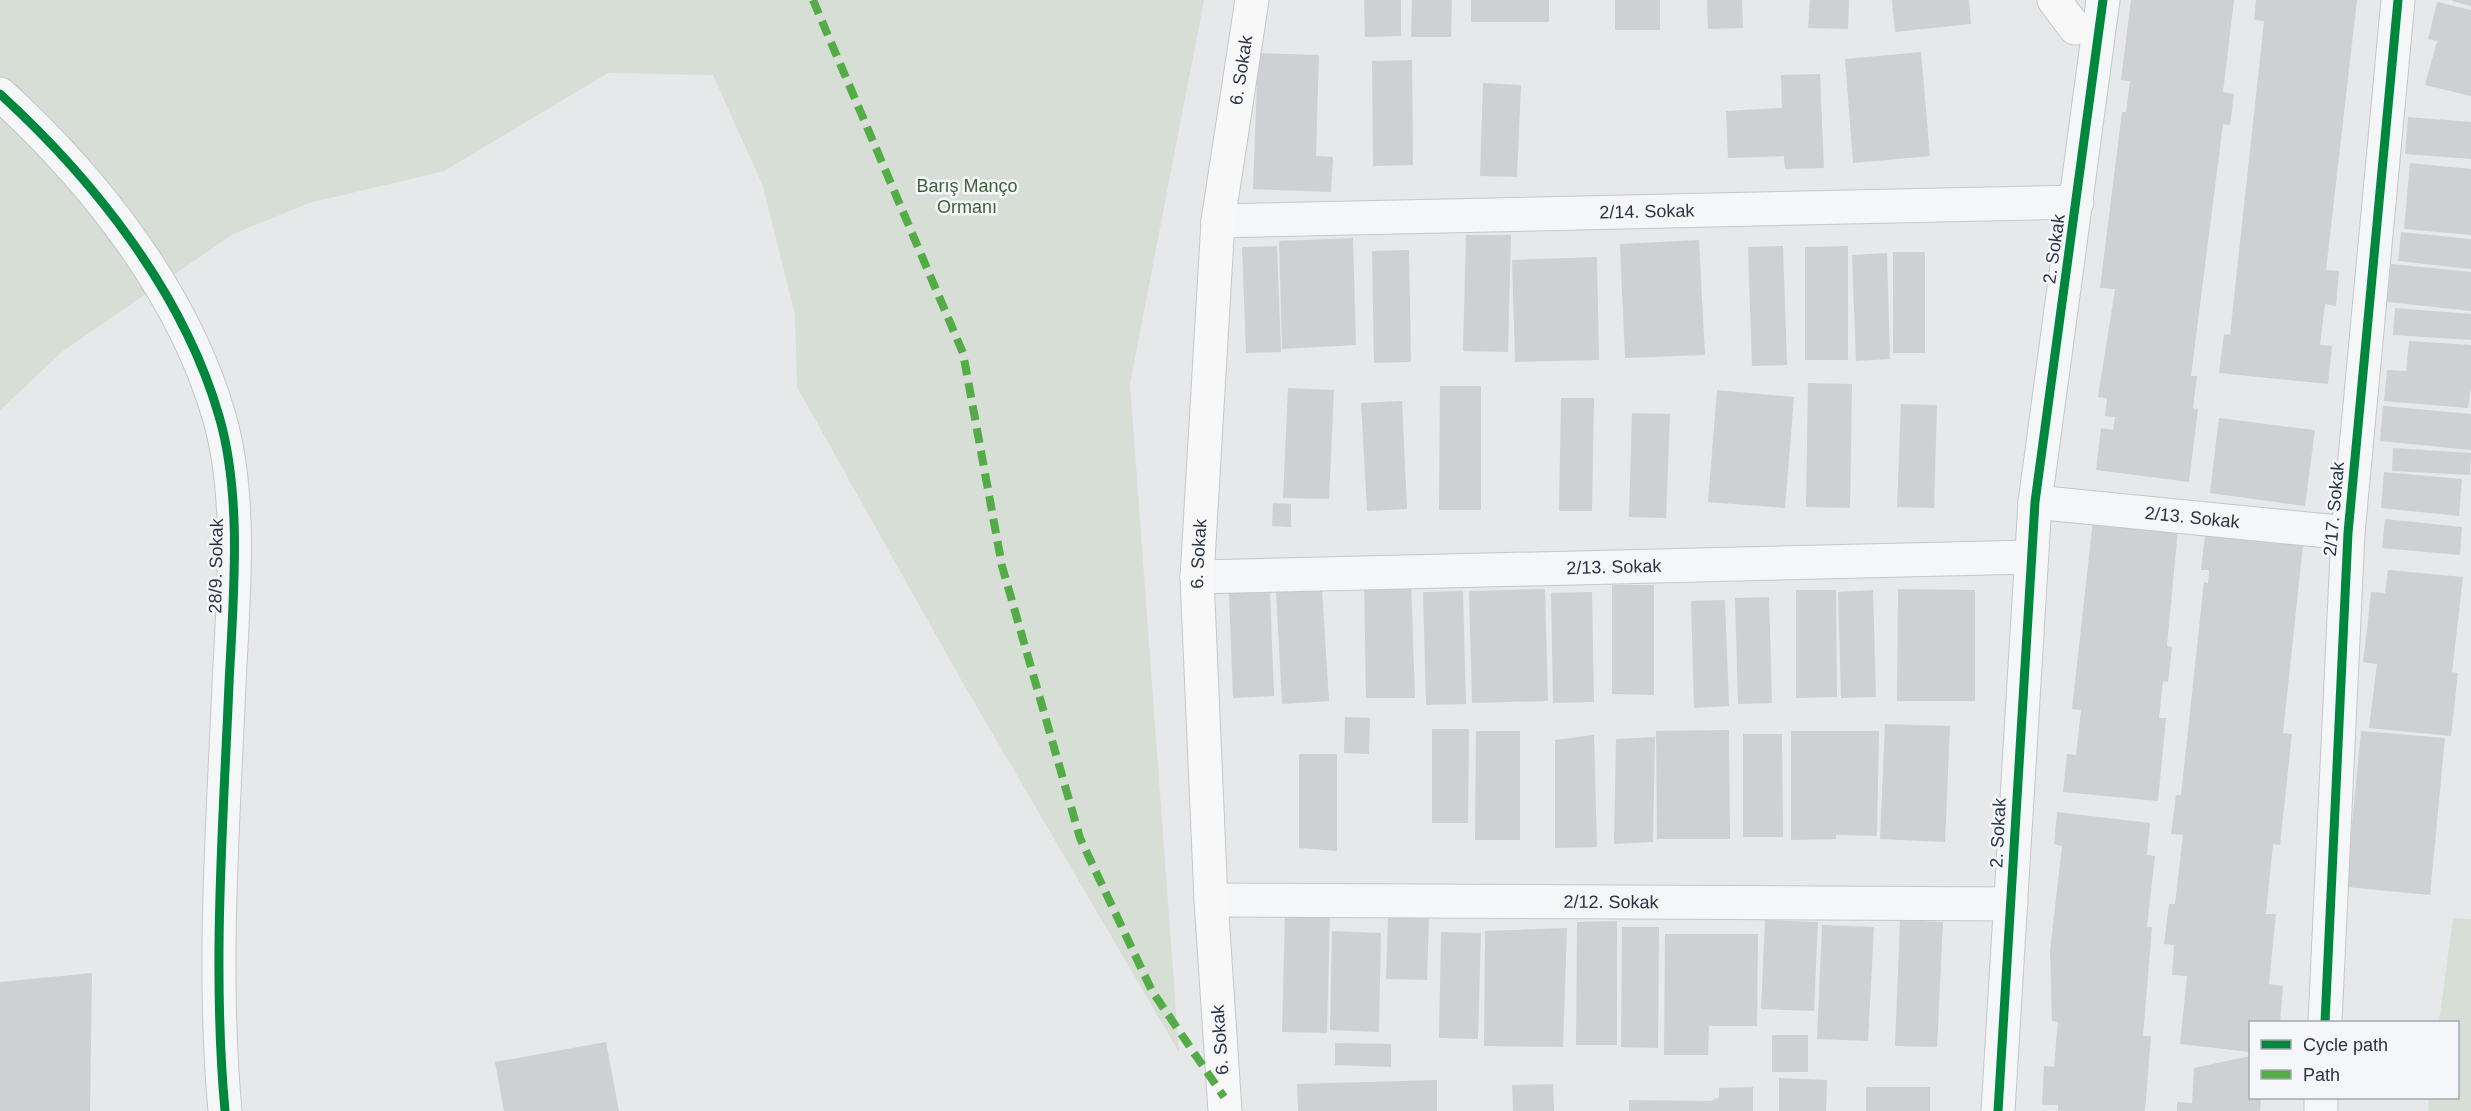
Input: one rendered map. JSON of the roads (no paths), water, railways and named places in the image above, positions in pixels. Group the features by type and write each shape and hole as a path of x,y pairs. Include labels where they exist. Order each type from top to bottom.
{"main road":[{"name":"6. Sokak","path":"1225,1111 1211,900 1197,577 1218,221 1252,0"},
{"path":"2054,0 2076,14"}],"street":[{"name":"2. Sokak","path":"1998,1111 2035,502 2078,202 2103,0"},
{"name":"2/17. Sokak","path":"2325,1021 2348,533 2398,0"},
{"path":"2076,14 2094,64"},
{"name":"28/9. Sokak","path":"0,94 33,124 140,254 190,338 220,418 234,503 234,589 220,885 220,986 225,1111"},
{"name":"2/14. Sokak","path":"1218,221 2078,202"},
{"name":"2/13. Sokak","path":"2035,502 2348,533"},
{"name":"2/13. Sokak","path":"1197,577 2031,557"},
{"name":"2/12. Sokak","path":"1211,900 2011,904"}],"park label":[{"name":"Barış Manço Ormanı","path":"967,196"}]}
